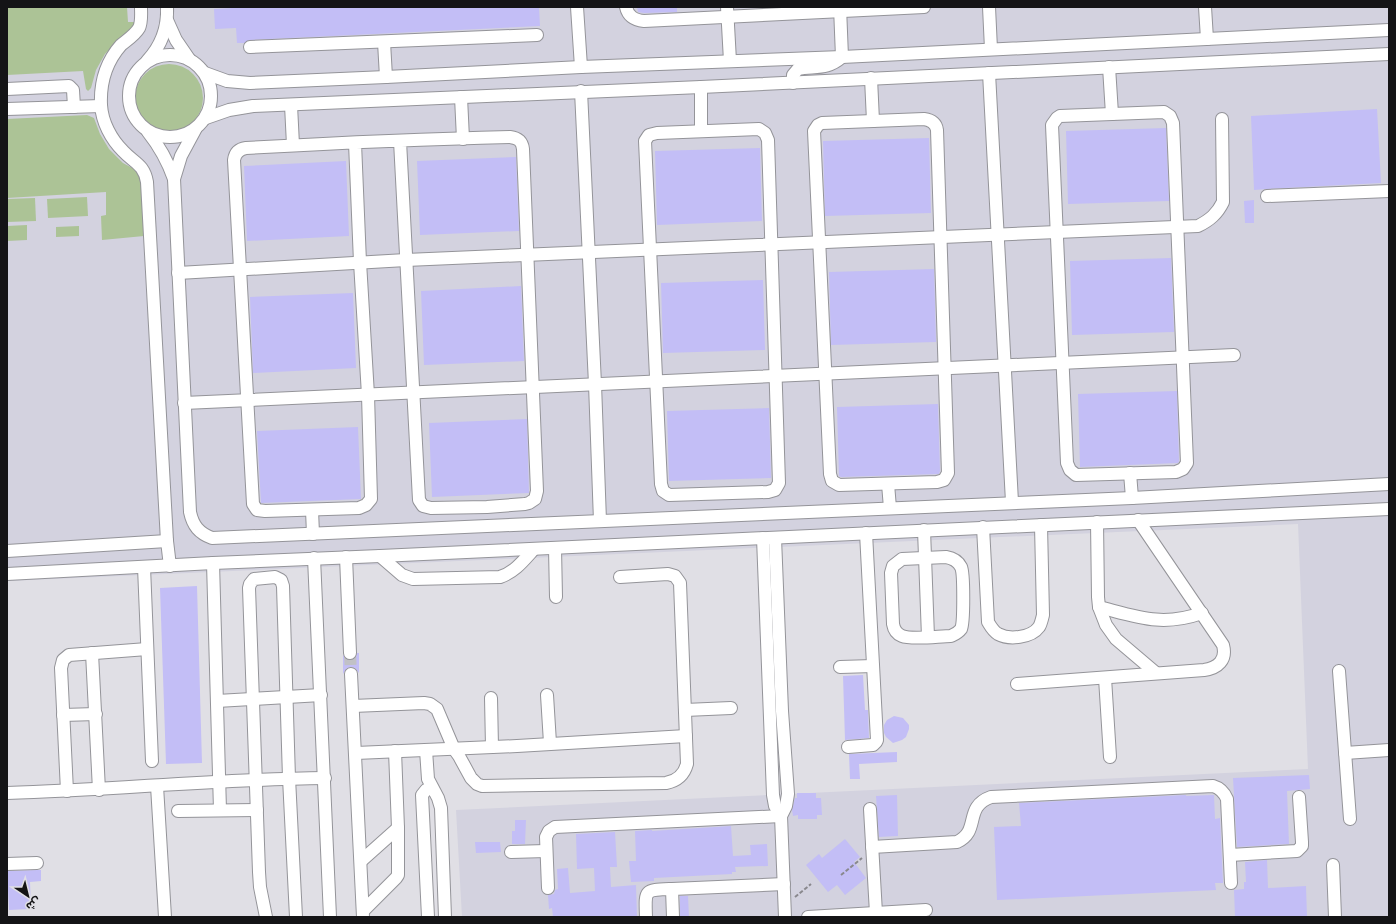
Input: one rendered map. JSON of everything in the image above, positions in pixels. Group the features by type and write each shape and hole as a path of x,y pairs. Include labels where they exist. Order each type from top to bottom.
{"street":[{"path":"141,7 141,22 139,28 118,49 103,78 101,106 108,130 115,142 124,152 140,165 146,175 167,541 170,566"},
{"path":"167,7 165,32 154,54 135,74 129,89 129,104 135,119 146,130 163,153 170,166 174,179 190,512 196,529 212,538 1012,502 1132,498 1389,484"},
{"path":"577,7 581,66"},
{"path":"626,7 628,14 632,18 638,20 728,12 924,7"},
{"path":"989,7 991,50"},
{"path":"1205,7 1207,39"},
{"path":"840,9 842,57"},
{"path":"728,12 730,61"},
{"path":"167,20 176,40 189,59"},
{"path":"205,73 216,78 238,83 386,78 581,66 842,57 1389,30"},
{"path":"250,48 537,35"},
{"path":"384,42 386,78"},
{"path":"145,63 155,57 167,54 178,55 189,59 198,65 205,73 210,83 212,95 211,107 206,118 195,130 181,156 174,179"},
{"path":"206,118 241,107 701,87 1389,54"},
{"path":"793,82 793,75 798,69 824,67 831,65 842,57"},
{"path":"1109,67 1112,114"},
{"path":"989,73 1012,502"},
{"path":"871,78 872,121"},
{"path":"7,89 68,86 73,90 74,107"},
{"path":"701,87 701,131"},
{"path":"582,91 600,521"},
{"path":"461,97 463,138"},
{"path":"291,105 293,145"},
{"path":"7,109 101,106"},
{"path":"1164,112 1170,116 1173,123 1187,459 1186,466 1176,472 1076,475 1070,470 1067,463 1052,124 1056,118 1060,116 1112,114 1164,112"},
{"path":"928,119 936,126 949,469 947,477 941,482 838,485 835,484 830,478 814,131 818,125 822,123 872,121 928,119"},
{"path":"178,273 360,262 1198,226 1218,213 1224,202 1222,119"},
{"path":"759,129 762,130 767,136 780,479 778,487 775,490 768,492 669,495 666,494 661,488 645,141 649,135 653,133 701,131 759,129"},
{"path":"146,130 165,138 181,136 195,130"},
{"path":"355,143 368,394 371,495 369,502 363,507 359,508 265,511 257,510 254,507 252,500 234,156 242,148 463,138 514,138 521,141 522,145 537,495 535,499 529,503 487,506 427,507 420,503 418,496 400,141"},
{"path":"1267,196 1389,191"},
{"path":"184,403 1234,355"},
{"path":"1130,473 1132,498"},
{"path":"888,484 890,508"},
{"path":"715,494 716,516"},
{"path":"487,506 487,526"},
{"path":"7,574 314,558 1389,509"},
{"path":"312,510 313,534"},
{"path":"1017,684 1209,669 1218,666 1222,662 1225,654 1223,645 1138,520"},
{"path":"1097,522 1098,597 1106,625 1116,639 1156,673"},
{"path":"983,528 988,622 998,634 1009,637 1029,634 1039,627 1042,621 1041,525"},
{"path":"924,530 928,637"},
{"path":"848,747 873,745 876,742 866,533"},
{"path":"769,538 776,712 788,794 786,806 781,816 785,911"},
{"path":"7,551 167,541"},
{"path":"555,548 556,597"},
{"path":"380,556 402,575 413,579 500,576 511,573 515,570 534,549"},
{"path":"346,557 350,653"},
{"path":"314,558 330,917"},
{"path":"925,558 951,558 958,563 962,572 963,620 961,628 958,632 950,636 904,637 898,634 893,624 891,574 893,566 902,559 925,558"},
{"path":"212,563 220,810"},
{"path":"144,567 152,761"},
{"path":"353,706 430,704 437,709 440,714 446,733 471,778 477,784 482,786 666,783 675,780 683,774 686,764 680,583 674,576 668,574 620,577"},
{"path":"266,917 260,887 249,588 252,580 257,578 275,577 283,583 289,778 296,917"},
{"path":"1100,606 1138,617 1158,620 1179,619 1202,613"},
{"path":"67,791 61,668 63,660 70,656 92,653 147,650"},
{"path":"92,653 99,790"},
{"path":"840,668 873,666"},
{"path":"1339,671 1350,819"},
{"path":"351,674 363,914"},
{"path":"1105,678 1110,757"},
{"path":"217,701 321,695"},
{"path":"547,695 550,743"},
{"path":"490,698 492,747"},
{"path":"685,710 731,708"},
{"path":"63,715 96,714"},
{"path":"356,753 686,736"},
{"path":"426,750 427,776 438,798 441,808 445,917"},
{"path":"1345,753 1389,750"},
{"path":"363,914 398,875 396,751"},
{"path":"7,793 99,790 220,781 325,778"},
{"path":"157,786 165,917"},
{"path":"872,848 957,842 962,840 968,832 976,807 991,796 1213,786 1219,788 1227,799 1231,883"},
{"path":"428,917 422,795 426,790 432,788"},
{"path":"1230,855 1297,851 1302,846 1299,797"},
{"path":"870,809 876,913"},
{"path":"178,811 257,810"},
{"path":"548,888 545,841 547,834 552,828 558,826 781,816"},
{"path":"360,861 398,828"},
{"path":"511,852 546,851"},
{"path":"7,864 37,863"},
{"path":"426,865 443,864"},
{"path":"1332,865 1335,917"},
{"path":"646,917 647,892 654,890 784,884"},
{"path":"672,889 673,917"},
{"path":"808,917 926,910"}],"path":[{"path":"841,875 872,848"},
{"path":"785,911 811,884"}],"shaded area":[{"path":"7,7 1389,7 1389,917 462,917 456,810 1308,769 1298,524 7,581"}],"green space":[{"path":"7,7 127,7 128,22 135,22 134,29 121,38 105,54 96,70 91,88 88,91 86,89 83,71 7,75"},
{"path":"162,64 176,64 188,69 198,79 203,91 203,105 198,117 188,127 176,132 162,132 150,127 140,117 135,105 135,91 140,79 150,69"},
{"path":"87,115 94,118 100,134 109,149 123,163 139,173 141,179 144,236 102,240 101,216 106,215 106,192 7,198 7,119"},
{"path":"87,197 88,216 48,218 47,199"},
{"path":"35,198 36,221 7,222 7,199"},
{"path":"27,225 27,240 7,241 7,226"},
{"path":"79,226 79,236 56,237 56,227"}],"building":[{"path":"250,7 539,7 540,26 250,40 244,43 237,43 236,28 215,29 214,9"},
{"path":"637,7 677,7 677,12 644,13 638,12"},
{"path":"1377,109 1381,183 1254,190 1251,116"},
{"path":"1166,128 1169,201 1068,204 1066,131"},
{"path":"929,138 931,213 825,216 823,141"},
{"path":"760,148 762,221 657,225 655,151"},
{"path":"516,157 519,231 420,235 417,161"},
{"path":"346,161 349,236 247,241 244,166"},
{"path":"1254,200 1254,223 1245,223 1244,201"},
{"path":"1171,258 1174,332 1072,335 1070,261"},
{"path":"934,269 936,342 831,345 829,272"},
{"path":"763,280 765,350 663,353 661,283"},
{"path":"521,286 524,361 424,365 421,291"},
{"path":"353,293 356,368 253,373 250,297"},
{"path":"1177,391 1178,463 1080,467 1078,394"},
{"path":"938,404 939,474 839,476 837,407"},
{"path":"769,408 771,478 669,481 667,411"},
{"path":"527,419 529,493 432,497 429,423"},
{"path":"358,427 361,499 261,503 257,431"},
{"path":"197,586 202,763 166,764 160,588"},
{"path":"357,653 359,653 359,673 355,668 351,667 347,668 343,674 343,655 346,659 351,660 356,657"},
{"path":"863,675 865,710 868,710 869,738 845,740 843,676"},
{"path":"894,716 903,718 909,725 909,729 906,737 893,743 884,733 884,725 887,720"},
{"path":"897,752 897,762 859,764 860,779 850,779 849,754"},
{"path":"1309,775 1310,789 1287,791 1289,844 1237,847 1233,778"},
{"path":"797,793 816,793 816,798 821,798 822,815 817,815 817,819 798,819 798,815 793,816 792,810 795,798 797,798"},
{"path":"897,795 898,836 879,837 876,796"},
{"path":"1214,795 1215,819 1220,818 1223,883 1215,883 1216,890 997,900 994,827 1021,826 1019,803"},
{"path":"515,820 526,820 525,844 512,844 512,831 515,831"},
{"path":"731,826 733,856 751,855 750,845 767,844 768,866 735,867 736,872 732,872 732,874 654,878 654,881 631,882 629,861 636,861 635,831"},
{"path":"615,832 617,867 610,867 611,887 636,885 637,917 553,917 552,908 549,909 548,895 554,894 555,890 558,889 557,869 568,868 570,893 595,891 594,868 577,869 576,834"},
{"path":"845,839 860,857 854,862 866,878 845,895 837,885 828,892 806,865 819,854 822,858"},
{"path":"475,842 500,842 501,852 476,853"},
{"path":"1267,860 1268,888 1306,886 1307,917 1235,917 1234,890 1244,889 1244,882 1246,882 1245,862"},
{"path":"41,870 41,881 30,882 31,909 9,910 7,871"},
{"path":"680,896 688,896 689,917 680,917"}],"tunnel":[{"path":"350,653 351,674"}]}
